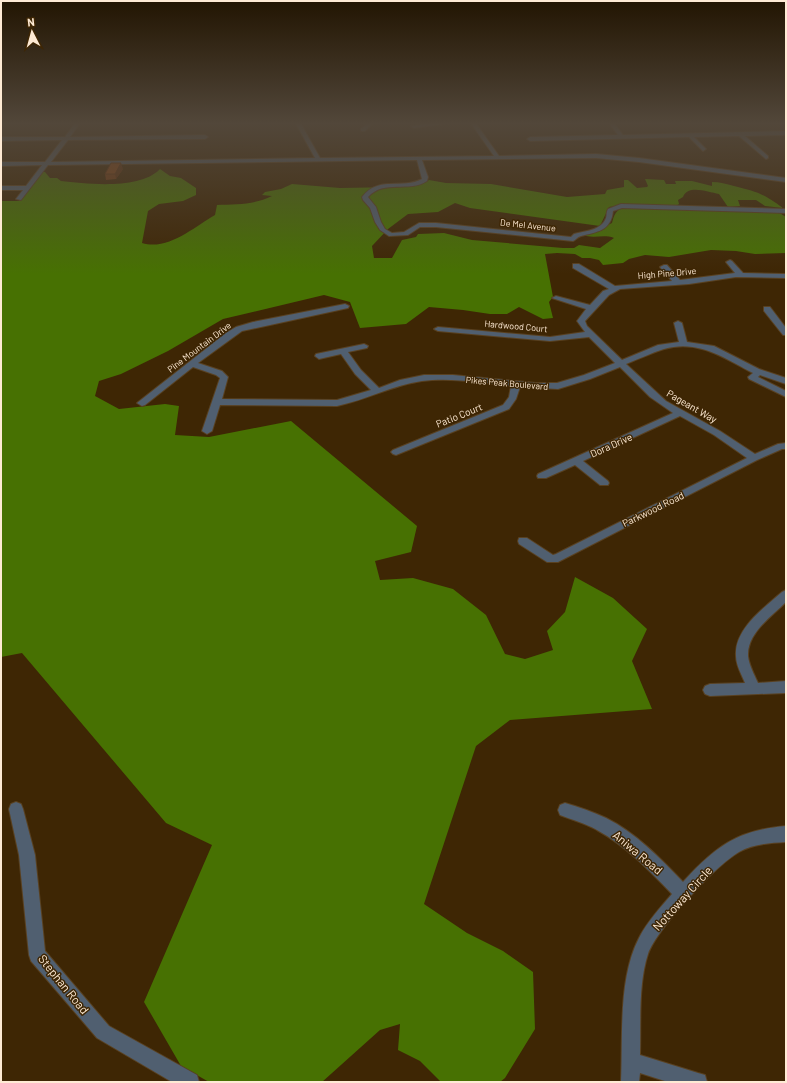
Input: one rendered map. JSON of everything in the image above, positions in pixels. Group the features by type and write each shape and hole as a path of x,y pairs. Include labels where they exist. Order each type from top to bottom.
{"street":[{"path":"19,199 40,173"},
{"name":"De Mel Avenue","path":"423,173 425,180 422,182 384,186 372,190 365,197 365,199 373,207 378,222 383,230 391,235 406,234 419,225 436,225 573,239 576,235 593,231 604,225 609,219 610,210 621,206 786,211"},
{"path":"731,173 786,180"},
{"path":"1,188 28,188"},
{"path":"730,262 740,275"},
{"path":"576,266 615,289"},
{"path":"664,267 677,282"},
{"name":"High Pine Drive","path":"591,334 581,322 606,293 615,289 626,286 740,275 786,276"},
{"path":"556,298 592,308"},
{"name":"Pine Mountain Drive","path":"142,404 229,335 244,327 345,306"},
{"path":"768,310 786,333"},
{"path":"678,323 684,344"},
{"name":"Hardwood Court","path":"438,329 550,340 591,334"},
{"name":"Pageant Way","path":"591,334 653,395 680,413 717,433 754,458"},
{"name":"Pikes Peak Boulevard","path":"217,402 331,404 344,402 412,380 432,377 558,386 587,377 666,346 684,344 711,348 756,375 786,381"},
{"path":"319,356 364,346"},
{"path":"344,351 358,372 377,391"},
{"path":"192,364 219,373 224,377 207,431"},
{"path":"756,375 786,394"},
{"name":"Patio Court","path":"396,452 506,407 513,398 516,384"},
{"name":"Dora Drive","path":"542,476 680,413"},
{"name":"Parkwood Road","path":"523,541 551,559 558,558 754,458 781,446 786,446"},
{"path":"576,460 604,483"},
{"path":"754,688 742,656 746,638 751,629 786,596"},
{"path":"710,690 786,687"},
{"name":"Stephan Road","path":"16,810 27,855 37,955 103,1032 190,1082"},
{"name":"Aniwa Road","path":"565,810 601,824 623,838 647,858 683,894"},
{"name":"Nottoway Circle","path":"630,1082 634,992 640,954 655,925 683,894 731,848 757,838 786,834"},
{"path":"631,1061 698,1082"}],"green space":[{"path":"42,173 45,173 50,178 57,178 61,181 99,184 127,183 151,176 155,173 165,173 170,176 181,178 196,188 196,195 183,201 159,204 148,211 142,243 152,245 171,241 190,231 215,215 217,205 245,204 258,201 272,196 262,195 265,192 281,189 292,184 340,188 396,187 424,183 429,180 446,183 491,184 567,197 605,194 607,190 624,187 624,180 628,180 637,188 648,186 645,179 664,180 666,184 676,184 675,181 692,181 712,186 712,182 715,182 760,194 783,208 765,206 756,200 738,200 740,206 728,207 719,194 694,190 689,191 678,200 679,204 676,206 632,204 609,207 600,226 470,208 455,203 438,212 408,214 388,229 372,246 374,258 392,258 402,240 416,237 418,234 444,233 472,240 563,248 574,248 579,245 600,248 614,238 606,236 591,237 583,235 612,223 616,213 623,208 778,212 786,217 786,253 755,254 736,251 711,250 669,257 645,255 629,259 623,263 603,265 599,260 582,258 575,254 545,254 553,297 549,302 553,318 543,319 519,307 507,314 490,314 429,307 406,324 360,328 350,302 324,295 223,319 168,351 121,374 99,381 95,396 119,409 165,404 179,406 175,435 209,437 291,421 417,526 411,552 375,561 380,580 413,578 453,589 486,615 505,654 525,659 553,650 547,631 565,612 575,577 613,598 647,629 632,661 652,709 510,720 476,746 424,904 467,933 503,951 533,972 535,1029 505,1078 500,1082 441,1082 420,1061 398,1050 400,1024 380,1030 322,1082 209,1082 181,1066 144,1002 212,845 166,823 22,653 1,657 1,201 19,201"}],"building":[{"path":"106,173 116,173 115,174 105,174"}]}
